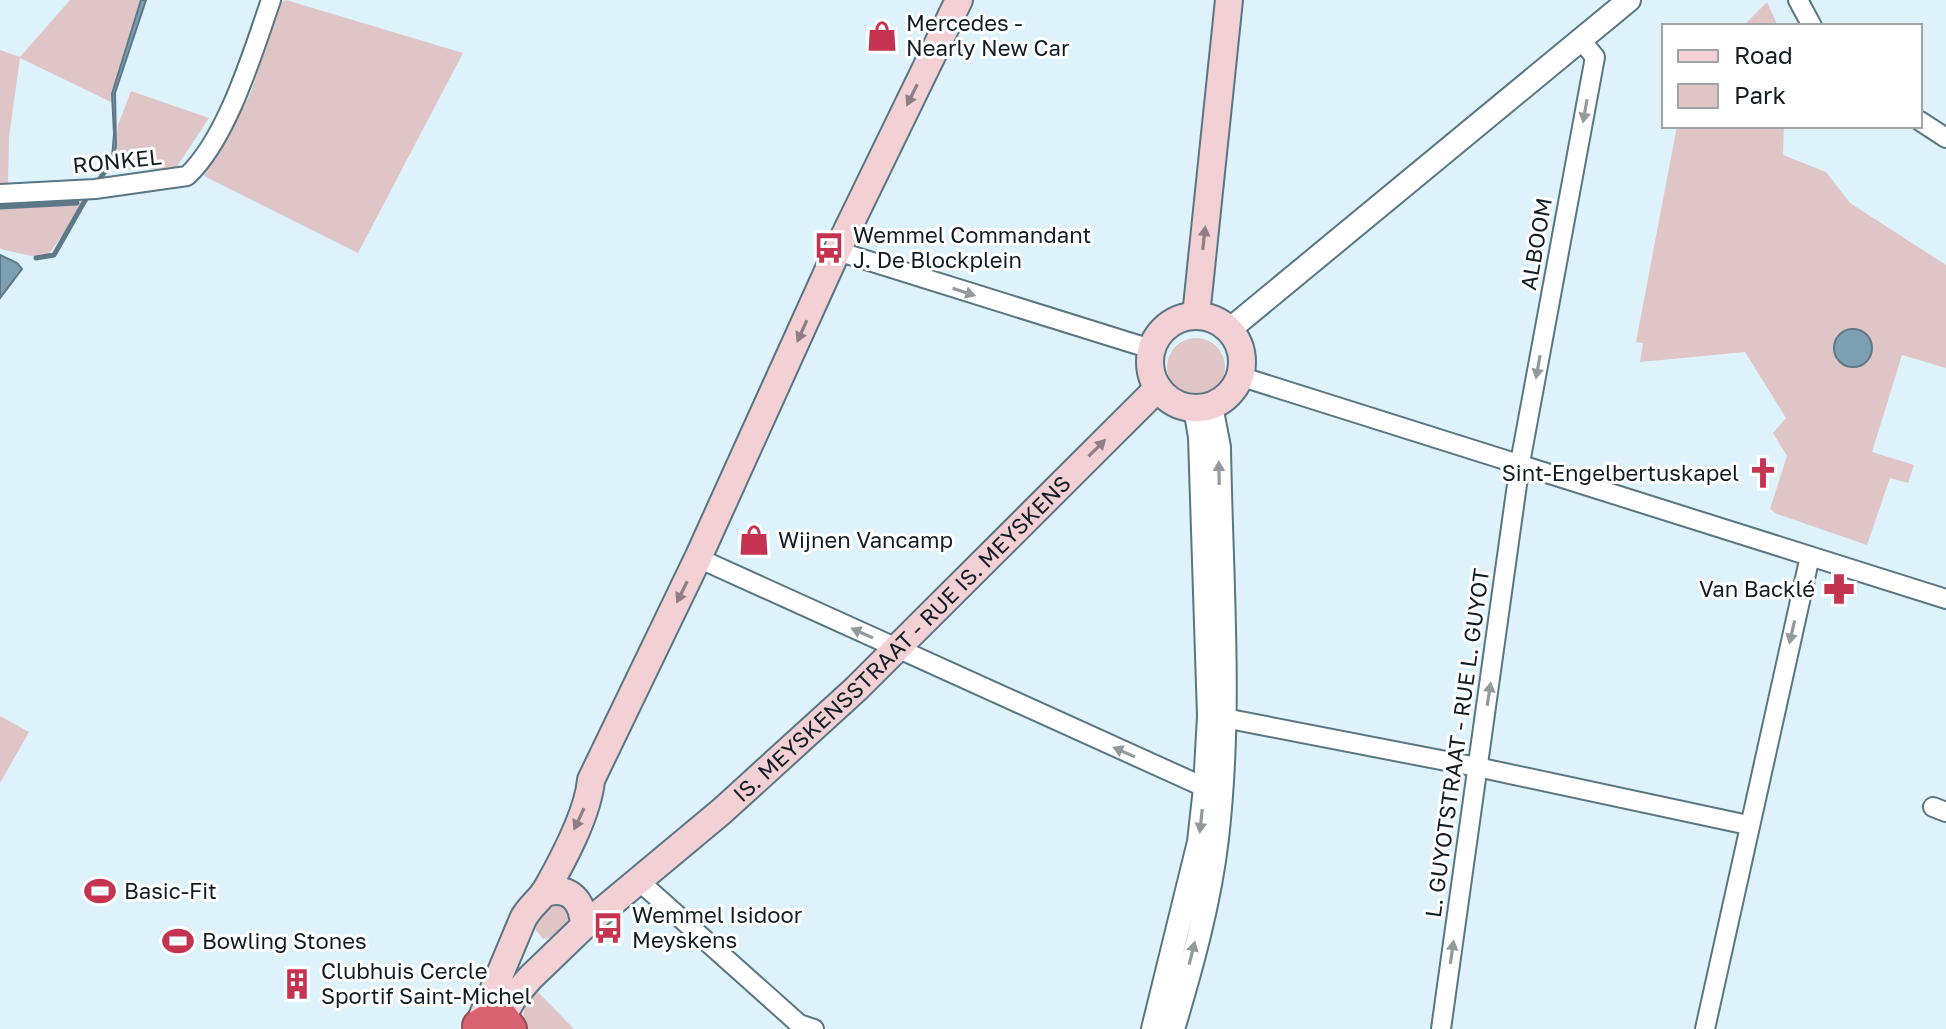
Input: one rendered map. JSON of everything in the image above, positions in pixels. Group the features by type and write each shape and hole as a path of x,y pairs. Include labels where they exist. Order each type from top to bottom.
{"main road":[{"path":"496,1021 496,978 529,907 544,893 590,797 591,780 698,558 837,251 959,0"},
{"path":"1196,316 1229,0"},
{"path":"1196,316 1215,320 1229,330 1241,353 1239,376 1230,393 1203,407 1173,402 1158,388 1150,367 1151,349 1167,326 1196,316"},
{"name":"IS. MEYSKENSSTRAAT - RUE IS. MEYSKENS","path":"496,1021 584,926 722,811 898,649 1158,388"},
{"path":"544,893 563,891 571,895 582,907 584,926"},
{"path":"523,919 527,936 533,942 541,947 560,949"}],"street":[{"name":"RONKEL","path":"0,194 95,189 187,176 208,151 233,102 271,0"},
{"path":"1229,330 1629,0"},
{"path":"1798,0 1811,24"},
{"name":"ALBOOM","path":"1520,463 1595,57 1580,39"},
{"path":"1922,122 1946,138"},
{"path":"837,251 1151,349"},
{"path":"1239,376 1946,599"},
{"path":"1166,1028 1199,842 1213,791 1217,716 1200,437 1203,407"},
{"name":"L. GUYOTSTRAAT - RUE L. GUYOT","path":"1441,1029 1520,463"},
{"path":"1705,1029 1810,556"},
{"path":"698,558 1213,791"},
{"path":"1217,716 1748,825"},
{"path":"639,881 807,1027"}],"green space":[{"path":"70,0 141,0 116,78 113,103 20,58 9,137 8,184 0,185 0,50 20,57"},
{"path":"286,0 463,53 358,253 204,176 251,92 280,4"},
{"path":"1767,2 1777,24 1745,24"},
{"path":"131,91 209,118 176,168 114,170 118,125"},
{"path":"1677,128 1784,128 1783,155 1826,172 1850,203 1946,265 1946,368 1902,355 1872,452 1914,465 1908,483 1890,478 1867,545 1770,509 1787,456 1773,433 1786,418 1745,352 1640,362 1643,343 1636,342"},
{"path":"91,197 45,259 0,249 0,200"},
{"path":"1196,338 1217,346 1225,367 1217,388 1196,396 1175,388 1167,367 1175,346"},
{"path":"0,716 29,732 0,783"},
{"path":"551,902 566,903 571,918 556,937 543,939 536,925"},
{"path":"538,992 574,1029 525,1029 525,1008"}],"water":[{"path":"141,0 146,0 115,93 116,146 111,169 114,134 112,94"},
{"path":"0,255 22,269 0,298"},
{"path":"1853,329 1866,335 1872,348 1866,361 1853,367 1840,361 1834,348 1840,335"}],"waterway":[{"path":"99,180 110,164"},
{"path":"36,258 54,255 87,197"},
{"path":"0,207 77,203"}],"place":[{"name":"Mercedes - Nearly New Car","path":"882,36"},
{"name":"Wemmel Commandant J. De Blockplein","path":"829,248"},
{"name":"Sint-Engelbertuskapel","path":"1763,473"},
{"name":"Wijnen Vancamp","path":"754,540"},
{"name":"Van Backlé","path":"1839,589"},
{"name":"Basic-Fit","path":"100,891"},
{"name":"Wemmel Isidoor Meyskens","path":"608,928"},
{"name":"Bowling Stones","path":"178,941"},
{"name":"Clubhuis Cercle Sportif Saint-Michel","path":"297,984"}]}
